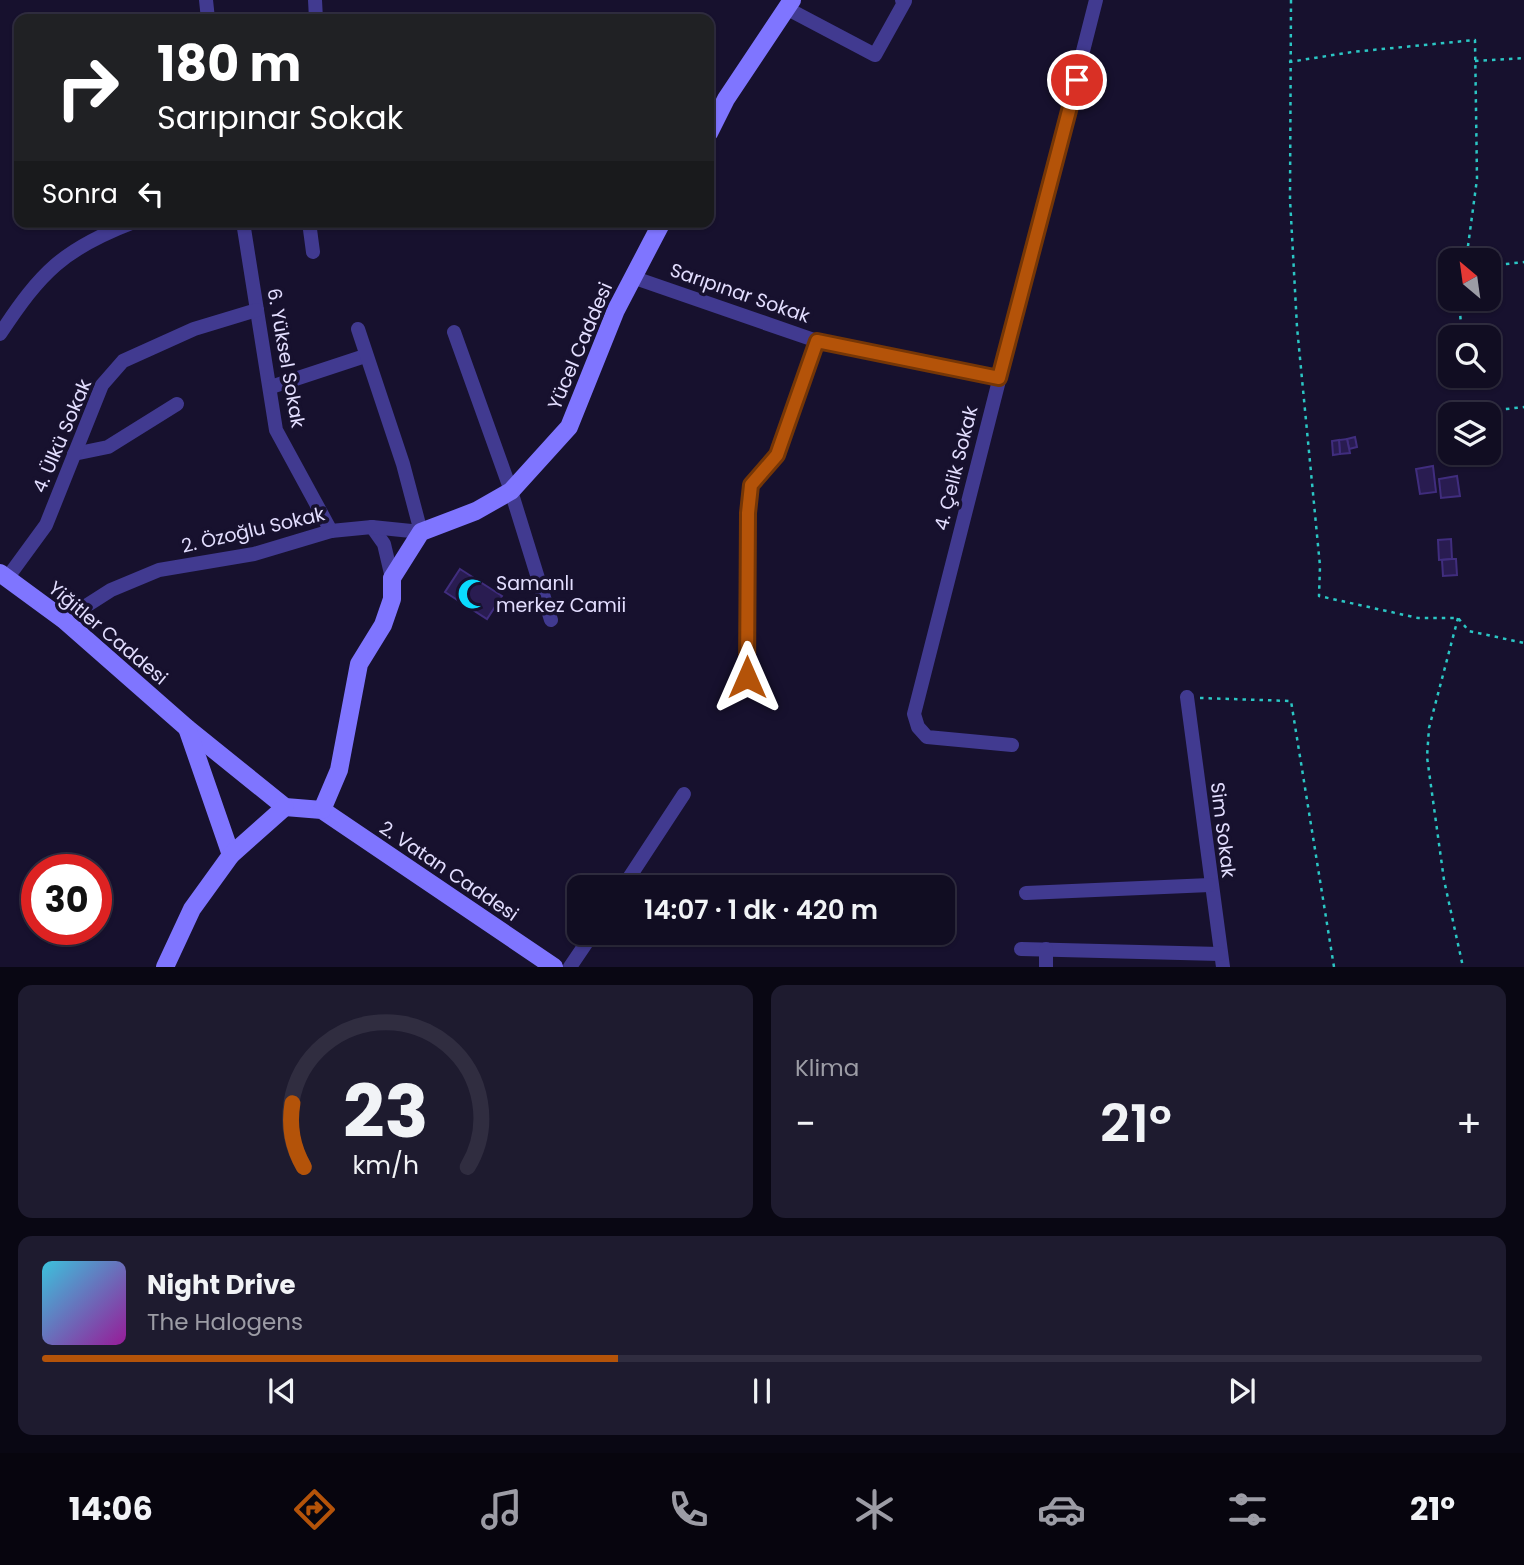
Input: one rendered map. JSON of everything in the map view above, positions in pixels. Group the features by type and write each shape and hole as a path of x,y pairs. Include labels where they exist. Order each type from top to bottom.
{"main road":[{"path":"714,123 726,99 789,4"},
{"name":"Yücel Caddesi","path":"421,532 476,511 511,491 569,427 616,310 659,228"},
{"path":"165,967 192,909 231,855 285,807 322,810 339,771 359,664 383,625 392,599 392,578 421,532"},
{"name":"Yiğitler Caddesi","path":"4,575 65,620 187,728 285,807"},
{"name":"Yiğitler Caddesi","path":"187,728 231,855"},
{"name":"2. Vatan Caddesi","path":"322,810 554,967"}],"street":[{"path":"789,4 875,55 905,1 902,0"},
{"name":"4. Çelik Sokak","path":"1012,746 928,737 918,727 914,714 1096,0"},
{"path":"0,334 28,292 60,258 91,238 118,228"},
{"name":"6. Yüksel Sokak","path":"244,228 276,430 331,531"},
{"path":"310,228 313,252"},
{"name":"Sarıpınar Sokak","path":"632,276 817,341 999,378"},
{"name":"4. Ülkü Sokak","path":"4,575 46,525 102,384 123,361 194,330 257,310"},
{"path":"358,329 403,464 421,532"},
{"path":"454,332 511,491 551,620"},
{"path":"747,677 748,513 751,485 777,455 817,341"},
{"path":"271,387 365,356"},
{"path":"74,454 108,447 177,404"},
{"path":"372,527 384,544 392,578"},
{"name":"2. Özoğlu Sokak","path":"65,620 111,590 159,570 254,554 331,531 372,527 421,532"},
{"name":"Sim Sokak","path":"1187,698 1222,960"},
{"path":"631,875 684,794"},
{"path":"1027,893 1210,885"},
{"path":"570,967 585,945"},
{"path":"1021,949 1222,960"},
{"path":"1046,949 1046,967"}],"path":[{"path":"1291,0 1290,199 1297,327 1312,467 1319,596 1418,618 1458,618 1469,631 1524,643"},
{"path":"1289,62 1352,52 1475,40 1476,179 1468,248"},
{"path":"1475,61 1524,58"},
{"path":"1502,264 1524,262"},
{"path":"1501,410 1524,407"},
{"path":"1458,618 1429,728 1427,757 1444,880 1464,967"},
{"path":"1187,698 1291,701 1334,967"}],"building":[{"path":"1355,437 1357,447 1349,449 1347,439"},
{"path":"1347,439 1350,453 1340,454 1339,440"},
{"path":"1339,440 1340,454 1333,455 1332,441"},
{"path":"1433,466 1436,492 1420,494 1416,469"},
{"path":"1457,476 1460,496 1441,498 1439,479"},
{"path":"1451,539 1452,559 1439,560 1438,540"},
{"path":"1456,559 1457,575 1443,576 1442,560"},
{"name":"Samanlı merkez Camii","path":"460,569 502,596 487,619 445,592"}],"place":[{"name":"Samanlı merkez Camii","path":"473,594"}],"route":[{"path":"747,677 748,513 751,485 777,455 817,341 999,378 1077,80"}]}
